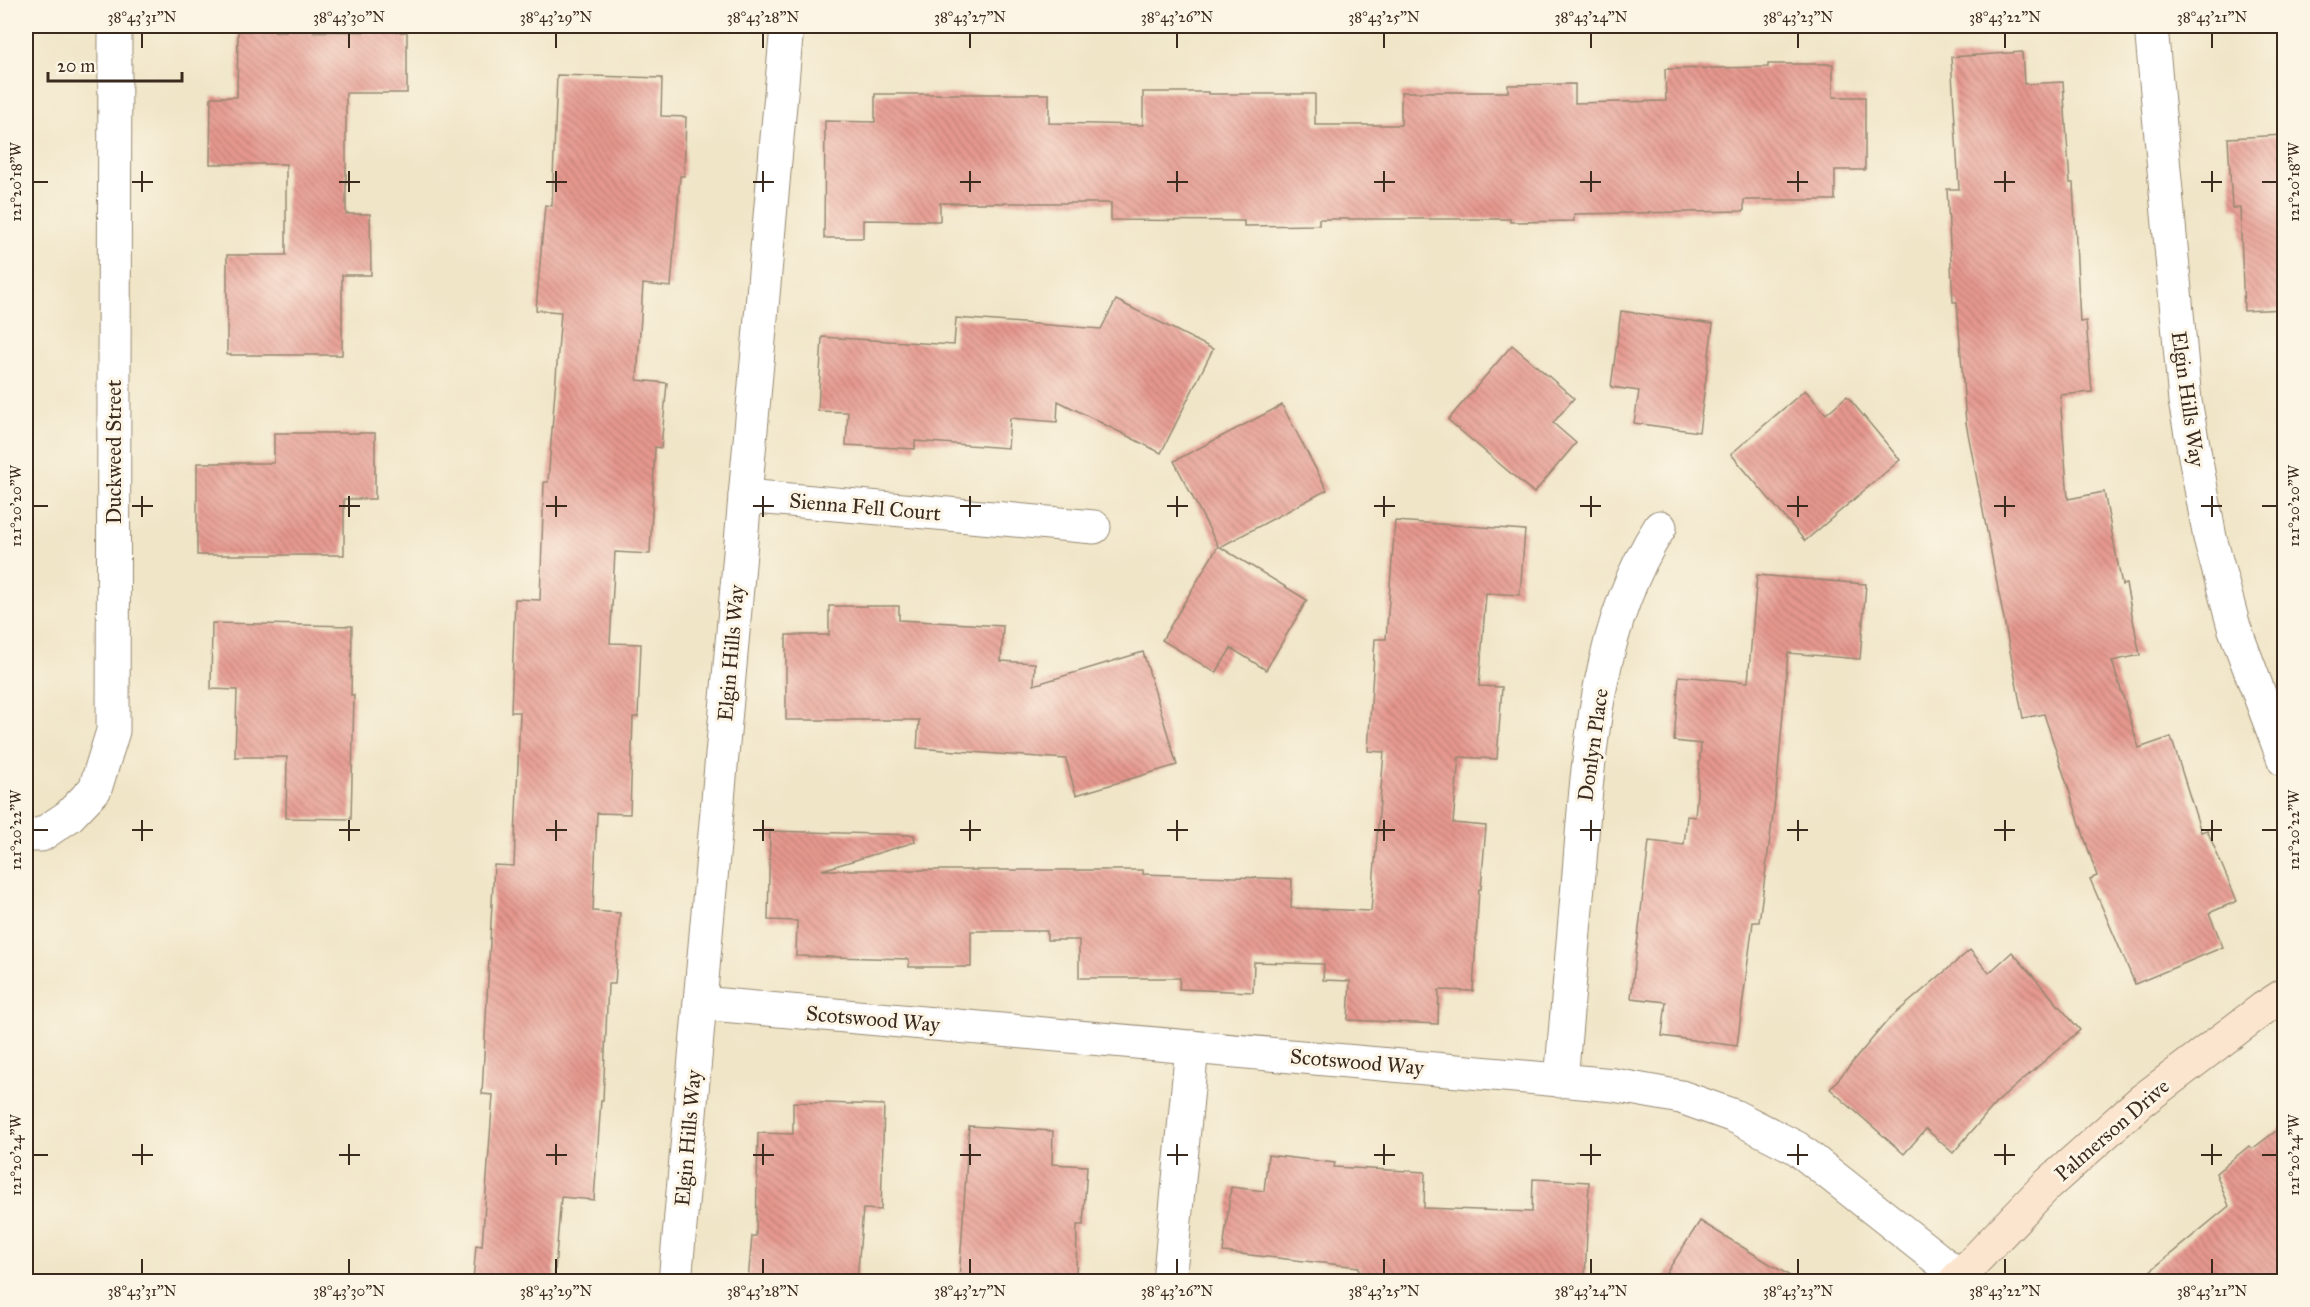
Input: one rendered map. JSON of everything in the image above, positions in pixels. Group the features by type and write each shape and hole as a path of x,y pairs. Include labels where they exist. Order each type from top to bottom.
{"street":[{"name":"Duckweed Street","path":"26,835 41,836 69,816 95,789 113,731 116,26"},
{"name":"Elgin Hills Way","path":"675,1281 787,26"},
{"name":"Elgin Hills Way","path":"2151,26 2185,401 2210,538 2234,627 2284,760"},
{"name":"Sienna Fell Court","path":"745,496 1094,527"},
{"name":"Donlyn Place","path":"1561,1081 1585,790 1604,668 1625,598 1660,527"},
{"name":"Palmerson Drive","path":"1956,1279 2046,1186 2140,1102 2284,995"},
{"name":"Scotswood Way","path":"700,1003 1614,1085 1681,1097 1734,1116 1797,1148 1956,1279"},
{"path":"1169,1281 1192,1047"}],"building":[{"path":"238,31 407,32 407,93 346,93 346,214 370,214 371,275 342,275 342,355 227,355 227,255 286,255 286,164 210,164 211,97 237,97"},
{"path":"2022,52 2024,84 2063,82 2070,183 2073,183 2080,322 2086,321 2092,392 2060,395 2068,499 2104,492 2122,585 2126,584 2140,655 2112,661 2139,748 2171,737 2201,832 2207,830 2237,901 2209,913 2223,947 2135,984 2090,879 2097,876 2044,714 2023,718 1966,423 1957,302 1953,302 1947,189 1959,189 1951,57"},
{"path":"1768,64 1833,64 1833,97 1865,97 1865,170 1835,170 1835,200 1744,200 1744,211 1574,214 1574,221 1319,219 1319,225 1244,226 1244,221 1111,220 1111,203 940,203 940,221 863,220 863,238 824,238 825,121 875,122 875,94 1049,94 1049,123 1143,125 1143,92 1315,94 1315,125 1401,125 1401,92 1508,92 1508,85 1575,84 1575,103 1666,101 1665,69 1768,67"},
{"path":"557,75 662,78 661,116 686,117 684,176 680,176 671,287 643,284 637,380 667,383 661,448 655,447 650,554 615,552 610,643 641,644 638,717 633,717 630,814 597,813 593,911 620,913 615,984 608,984 603,1100 601,1100 594,1200 561,1197 554,1281 473,1281 476,1245 482,1246 493,1095 482,1094 494,865 514,866 520,712 511,712 515,599 540,600 544,482 548,482 561,312 536,310 545,205 552,206"},
{"path":"2284,135 2284,309 2244,311 2240,208 2232,208 2228,138"},
{"path":"1116,300 1213,349 1161,453 1058,401 1057,422 1010,418 1008,448 915,441 915,449 846,445 848,412 818,411 822,337 954,345 956,318 1101,329"},
{"path":"1621,311 1713,324 1699,432 1634,423 1639,391 1611,387"},
{"path":"1512,345 1574,398 1553,423 1576,443 1534,493 1448,420"},
{"path":"1805,390 1826,414 1847,396 1900,460 1805,541 1731,454"},
{"path":"1282,405 1327,490 1220,547 1307,600 1266,670 1231,648 1216,673 1162,640 1218,546 1174,461"},
{"path":"274,433 375,433 375,499 344,499 344,555 197,555 197,463 274,463"},
{"path":"1395,521 1525,530 1520,595 1486,593 1479,686 1502,687 1497,759 1459,757 1453,823 1486,826 1481,889 1479,889 1473,991 1439,990 1438,1024 1348,1020 1350,981 1323,980 1324,964 1254,962 1253,992 1179,989 1180,978 1079,978 1079,940 1047,940 1047,931 971,931 971,967 909,967 909,959 796,956 797,921 768,920 770,831 914,835 915,842 822,870 1143,870 1143,874 1292,879 1291,908 1371,911 1384,752 1368,751 1375,639 1386,639"},
{"path":"1757,575 1866,584 1860,659 1788,653 1777,784 1759,922 1753,922 1737,1046 1662,1036 1666,1002 1631,998 1649,841 1684,845 1687,816 1695,817 1701,744 1674,741 1679,676 1748,682"},
{"path":"829,606 899,606 899,620 1003,626 1001,661 1035,663 1034,685 1143,652 1177,765 1076,795 1066,759 917,748 919,720 786,720 786,635 829,635"},
{"path":"212,623 352,626 351,695 354,695 351,819 286,818 287,757 235,757 237,690 211,689"},
{"path":"1970,950 1989,973 2012,952 2080,1030 1996,1103 1953,1153 1926,1129 1904,1154 1830,1089 1888,1020"},
{"path":"793,1102 884,1105 881,1210 863,1209 857,1281 748,1281 752,1236 756,1236 758,1133 793,1134"},
{"path":"2284,1125 2284,1281 2138,1281 2229,1206 2216,1173 2249,1146 2252,1149"},
{"path":"969,1126 1053,1131 1052,1164 1087,1166 1083,1225 1077,1225 1076,1281 959,1281"},
{"path":"1268,1155 1335,1163 1334,1167 1425,1172 1424,1208 1532,1212 1533,1179 1589,1182 1585,1281 1452,1278 1452,1281 1358,1281 1359,1267 1223,1252 1231,1187 1264,1191"},
{"path":"1700,1221 1798,1281 1661,1281"}]}
